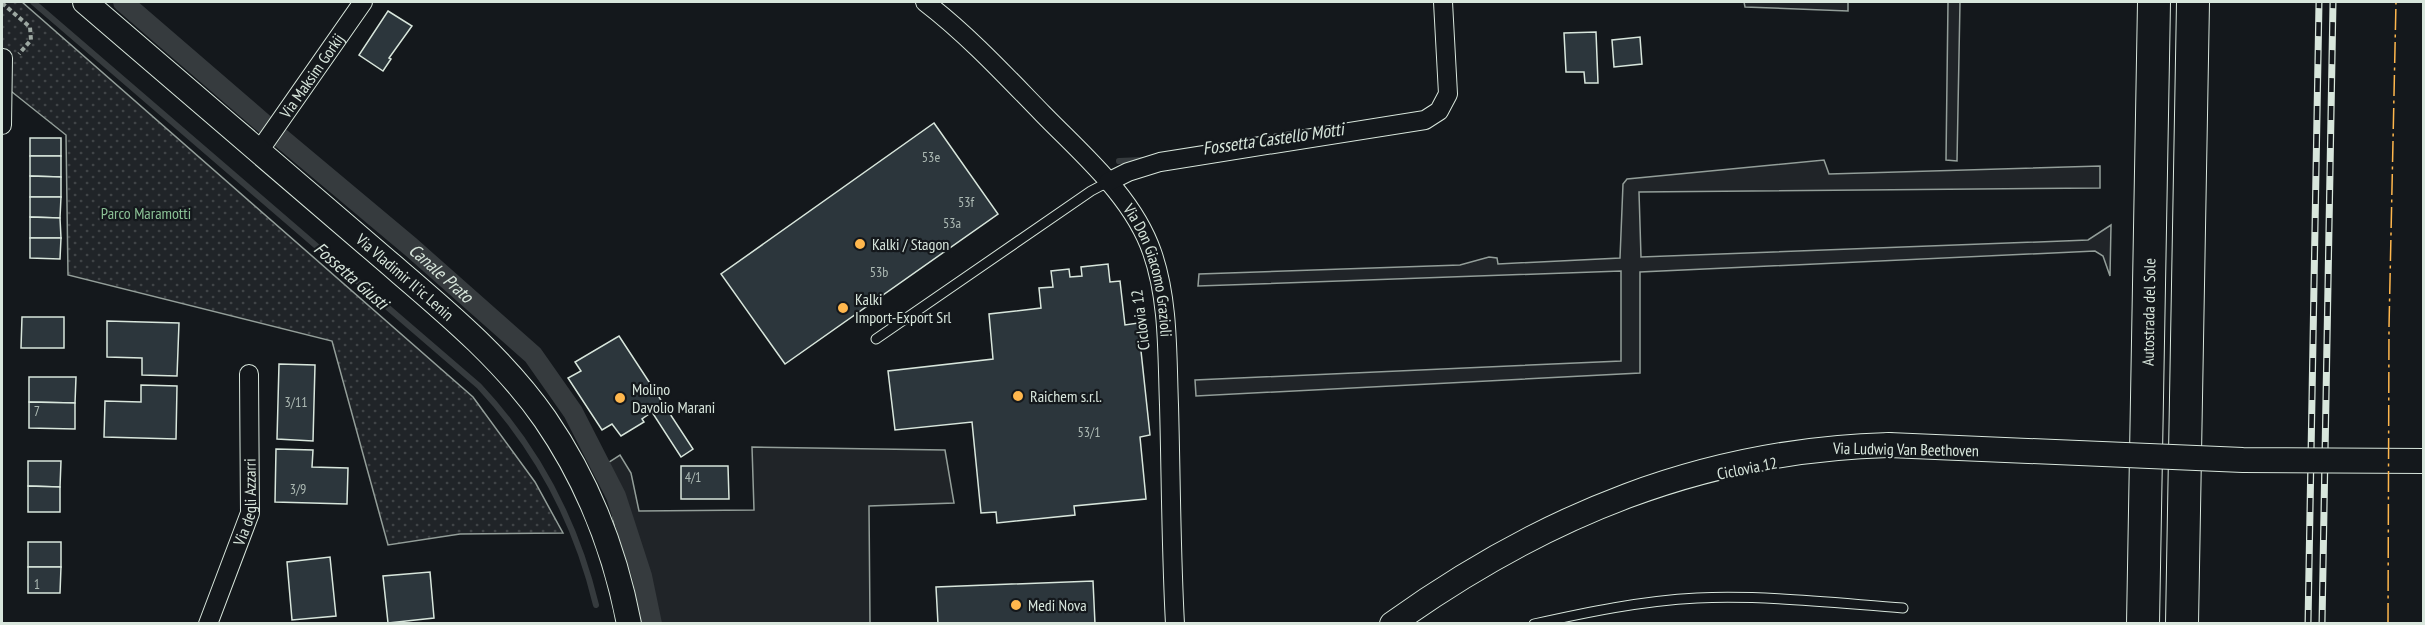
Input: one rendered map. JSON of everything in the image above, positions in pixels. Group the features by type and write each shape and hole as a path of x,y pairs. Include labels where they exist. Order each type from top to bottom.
{"highway":[{"name":"Autostrada del Sole","path":"2143,624 2154,2"},
{"path":"2182,624 2193,2"}],"street":[{"name":"Via Vladimir Il'ic Lenin","path":"85,2 270,138 465,329 528,396 568,455 587,492 617,571 629,624"},
{"name":"Via Maksim Gorkij","path":"270,138 363,2"},
{"name":"Via Don Giacomo Grazioli","path":"925,2 977,47 1108,182 1133,214 1151,250 1161,286 1168,366 1171,552 1175,624"},
{"path":"1108,182 1128,172 1160,162 1425,120 1439,111 1448,94 1443,2"},
{"path":"2,125 3,58"},
{"name":"Via degli Azzarri","path":"208,624 250,513 249,374"},
{"name":"Via Ludwig Van Beethoven","path":"1392,624 1452,582 1513,546 1616,499 1686,475 1761,457 1832,447 1889,445 2243,460 2424,461"}],"lane":[{"path":"876,339 1091,191 1108,182"},
{"path":"1534,624 1617,605 1698,598 1798,600 1903,608"}],"path":[{"path":"2,3 30,27 31,40 18,55 3,58"}],"green space":[{"name":"Parco Maramotti","path":"2,2 22,2 473,397 535,482 563,533 460,534 388,545 332,341 68,275 66,135 2,84"},
{"path":"1744,2 1848,2 1848,11 1745,7"},
{"path":"1948,2 1960,2 1957,161 1946,160"},
{"path":"1824,160 1829,174 2100,166 2100,188 1639,192 1641,257 2088,240 2111,225 2110,276 2103,256 2095,251 1640,272 1640,373 1196,396 1195,380 1621,361 1621,271 1198,286 1199,274 1460,265 1489,257 1497,258 1498,264 1620,258 1623,184 1627,179"},
{"path":"752,447 945,450 954,503 869,506 870,623 639,623 615,531 606,464 620,455 631,473 639,511 754,510"}],"building":[{"path":"388,11 412,26 389,58 391,59 383,71 359,55"},
{"path":"1596,32 1598,83 1585,83 1584,72 1566,72 1564,33"},
{"path":"1640,37 1642,64 1614,67 1612,40"},
{"name":"Kalki / Stagon","path":"934,123 998,214 785,364 721,274"},
{"path":"30,138 61,138 61,156 30,156"},
{"path":"30,156 61,156 61,177 30,176"},
{"path":"30,176 61,177 61,197 30,197"},
{"path":"30,197 61,197 60,218 30,217"},
{"path":"30,217 60,218 61,238 30,238"},
{"path":"30,238 61,238 60,259 30,258"},
{"name":"Raichem s.r.l.","path":"1108,264 1110,282 1120,281 1125,325 1138,323 1150,435 1140,437 1146,499 1074,506 1075,515 997,523 996,512 981,513 972,422 895,430 888,371 993,359 989,314 1041,308 1039,288 1053,287 1051,271 1069,269 1070,277 1082,276 1081,267"},
{"path":"22,317 64,317 64,348 21,348"},
{"path":"107,321 179,323 177,376 142,375 142,358 107,357"},
{"name":"Molino Davolio Marani","path":"619,336 693,449 681,457 652,412 642,419 644,422 621,436 612,424 602,430 568,378 581,371 575,362"},
{"path":"279,364 315,365 313,441 277,439"},
{"path":"29,377 76,377 75,403 29,402"},
{"path":"141,385 177,386 176,439 104,437 105,401 141,402"},
{"path":"29,402 75,403 75,429 29,428"},
{"path":"276,449 313,450 312,467 348,468 347,504 275,502"},
{"path":"28,461 61,461 60,487 28,486"},
{"path":"681,466 728,466 729,499 681,499"},
{"path":"28,486 60,487 60,512 28,512"},
{"path":"28,542 61,542 61,567 28,567"},
{"path":"330,557 336,616 292,620 287,562"},
{"path":"28,567 61,567 60,593 28,593"},
{"path":"430,572 434,618 388,623 383,576"},
{"name":"Medi Nova","path":"1093,581 1095,624 938,624 936,587"}],"waterway":[{"name":"Fossetta Giusti","path":"33,2 479,386 519,435 552,488 577,544 596,605"},
{"name":"Canale Prato","path":"123,2 411,247 533,355 573,412 616,496 642,576 652,624"},
{"name":"Fossetta Castello Motti","path":"1119,161 1142,160"}],"railway":[{"path":"2308,624 2319,2"},
{"path":"2322,624 2333,2"}],"power":[{"path":"2388,624 2389,327 2396,2"}],"place":[{"name":"Kalki / Stagon","path":"860,244"},
{"name":"Kalki Import-Export Srl","path":"843,308"},
{"name":"Raichem s.r.l.","path":"1018,396"},
{"name":"Molino Davolio Marani","path":"620,398"},
{"name":"Medi Nova","path":"1016,605"}]}
